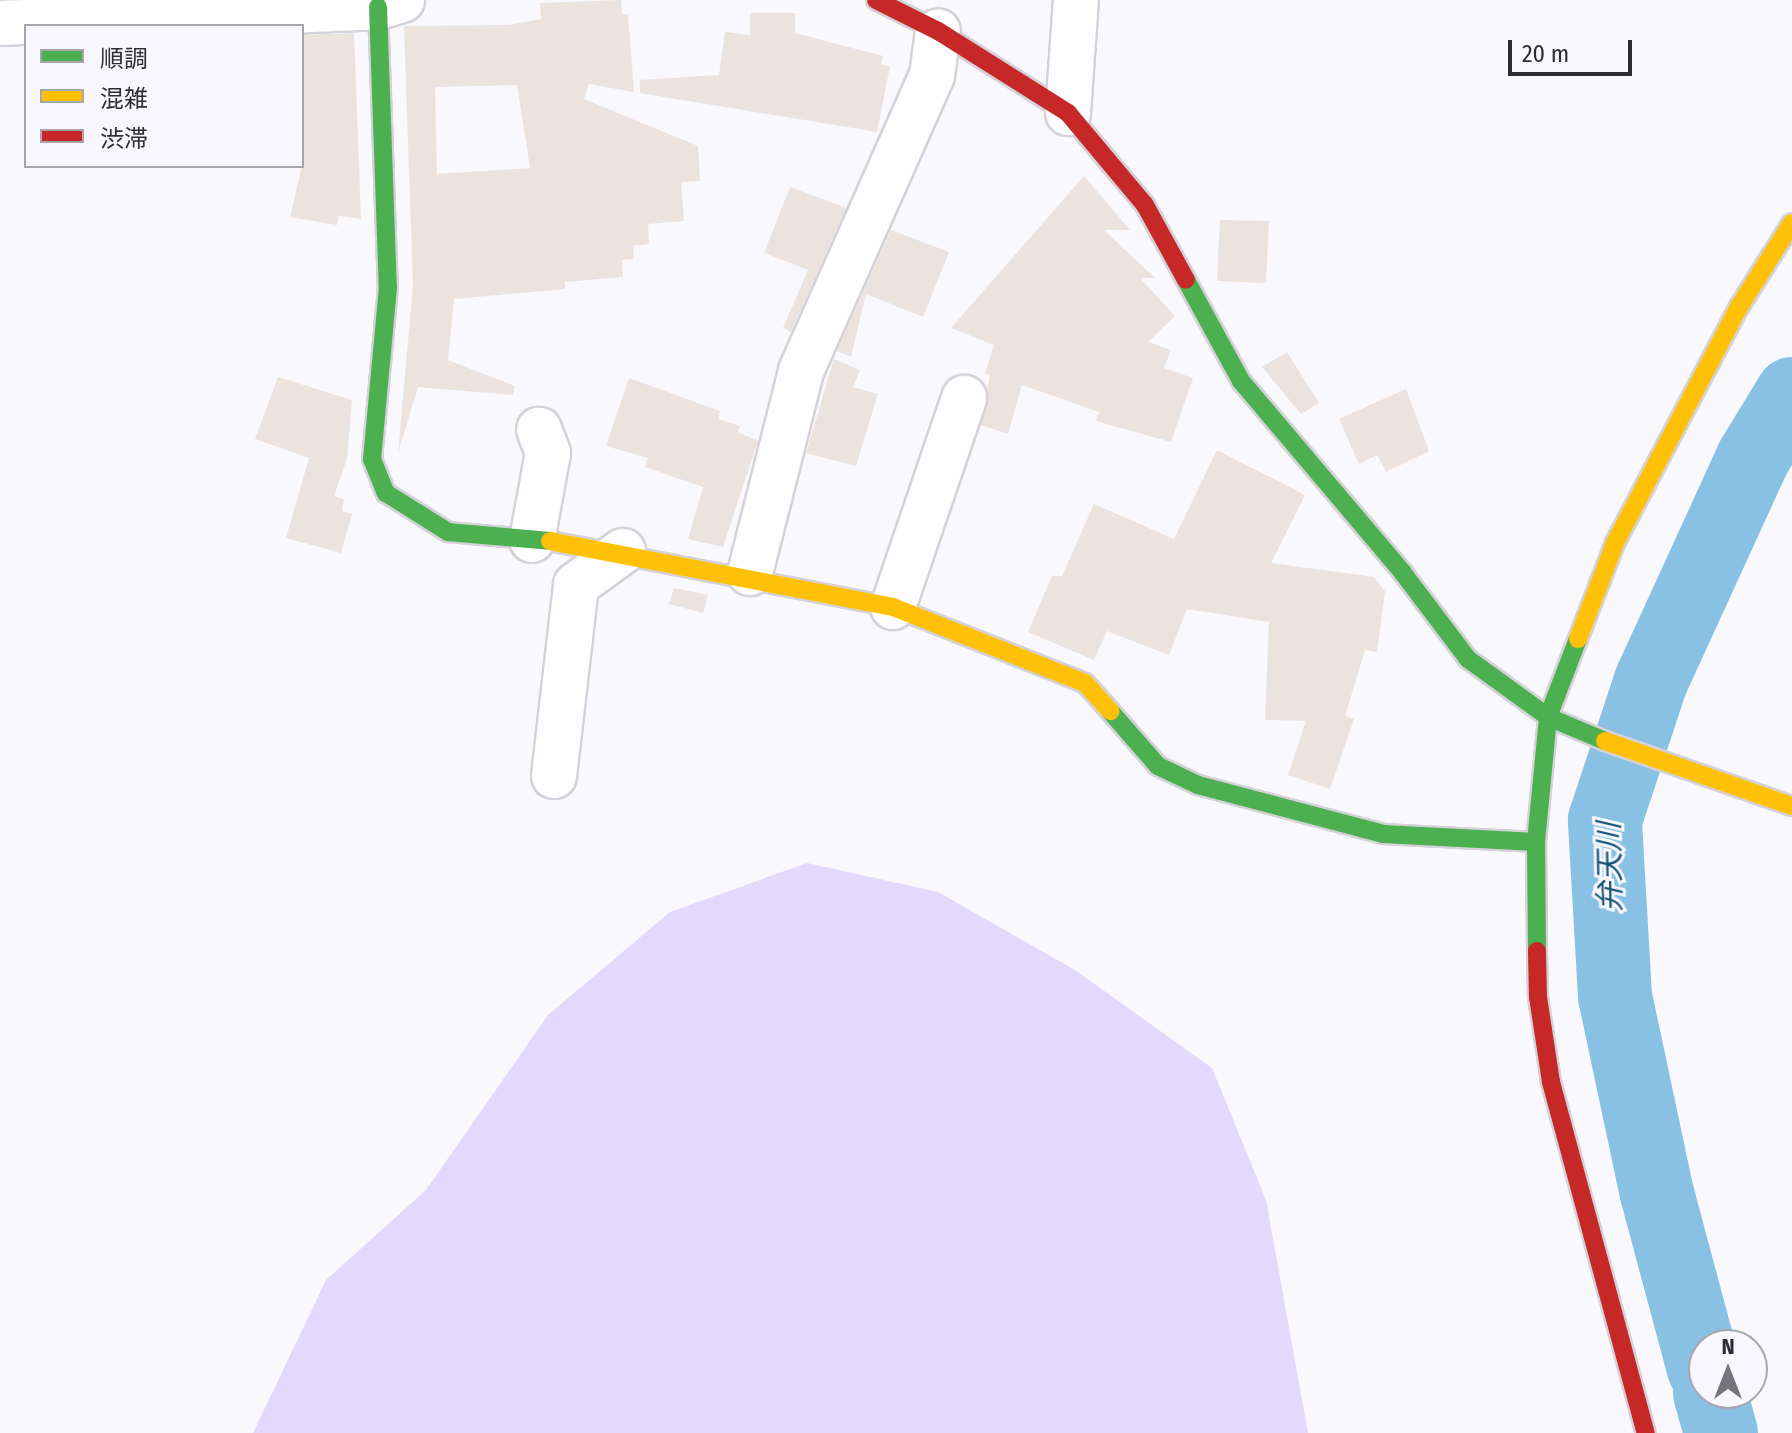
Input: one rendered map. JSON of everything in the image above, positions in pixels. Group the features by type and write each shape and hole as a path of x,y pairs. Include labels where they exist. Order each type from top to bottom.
{"street":[{"path":"876,0 938,31 1068,113 1145,205 1241,381 1468,659 1548,717 1664,765 1792,806"},
{"path":"1068,113 1076,0"},
{"path":"0,23 390,3 388,287 372,459 386,493 448,532 623,551 750,573 893,607 1085,683 1158,766 1198,785 1383,834 1536,842"},
{"path":"750,573 801,371 932,76 938,31"},
{"path":"1646,1433 1551,1082 1534,942 1536,842 1548,717 1615,543 1739,307 1792,223"},
{"path":"893,607 964,398"},
{"path":"532,540 548,453 539,430"},
{"path":"554,776 576,585 623,551"}],"shaded area":[{"path":"807,863 938,892 1075,970 1212,1068 1266,1200 1308,1433 253,1433 326,1280 426,1190 548,1015 670,912"}],"building":[{"path":"621,0 622,14 628,14 634,92 589,84 584,99 698,146 700,181 681,182 684,221 648,224 649,244 633,246 634,259 622,260 623,277 565,282 565,289 454,299 448,360 515,386 513,395 418,387 398,453 413,286 404,26 509,25 541,19 540,3","holes":["517,85 530,168 437,174 435,87"]},
{"path":"750,13 795,13 795,33 883,56 881,65 890,66 877,132 640,93 640,80 719,75 725,32 750,35"},
{"path":"354,33 361,219 339,216 337,225 290,217 304,168 304,35"},
{"path":"1084,176 1130,230 1104,230 1155,278 1140,278 1175,316 1148,342 1171,350 1164,368 1193,378 1171,442 1096,421 1099,412 1022,385 1008,434 981,425 990,375 985,373 994,345 951,328"},
{"path":"790,187 846,208 791,332 783,328 808,270 764,253"},
{"path":"1220,220 1269,221 1266,283 1217,281"},
{"path":"891,230 949,252 923,317 866,294 851,357 837,351"},
{"path":"1287,352 1319,403 1301,414 1262,367"},
{"path":"834,359 860,370 853,387 878,394 856,466 806,453"},
{"path":"278,377 352,400 347,459 334,496 344,499 342,511 352,514 341,553 286,538 309,458 255,439"},
{"path":"629,378 720,411 718,419 740,426 738,432 758,441 723,547 688,539 703,487 645,467 648,458 606,446"},
{"path":"1406,389 1429,451 1386,472 1377,455 1359,464 1339,419"},
{"path":"1217,450 1305,495 1271,563 1374,577 1385,591 1377,652 1365,650 1345,716 1354,719 1330,789 1288,775 1306,721 1265,720 1269,622 1187,609 1169,655 1107,631 1094,660 1028,632 1052,576 1062,576 1094,504 1174,539"},
{"path":"674,588 708,595 703,613 669,604"}],"waterway":[{"name":"弁天川","path":"1693,1329 1657,1194 1615,996 1605,820 1651,681 1753,458 1792,394"},
{"name":"弁天川","path":"1714,1409 1721,1433"}],"traffic: fast":[{"path":"378,7 388,287 372,459 386,493 448,532 550,541"},
{"path":"1186,280 1241,381 1403,573 1468,659 1548,717 1605,741"},
{"path":"1537,951 1536,842 1548,717 1578,639"},
{"path":"1110,711 1158,766 1198,785 1383,834 1536,842"}],"traffic: slow":[{"path":"1578,639 1615,543 1739,307 1792,223"},
{"path":"550,541 893,607 1085,683 1110,711"},
{"path":"1605,741 1792,806"}],"traffic: jam":[{"path":"876,0 938,31 1068,113 1145,205 1186,280"},
{"path":"1537,951 1538,997 1551,1082 1646,1433"}]}
